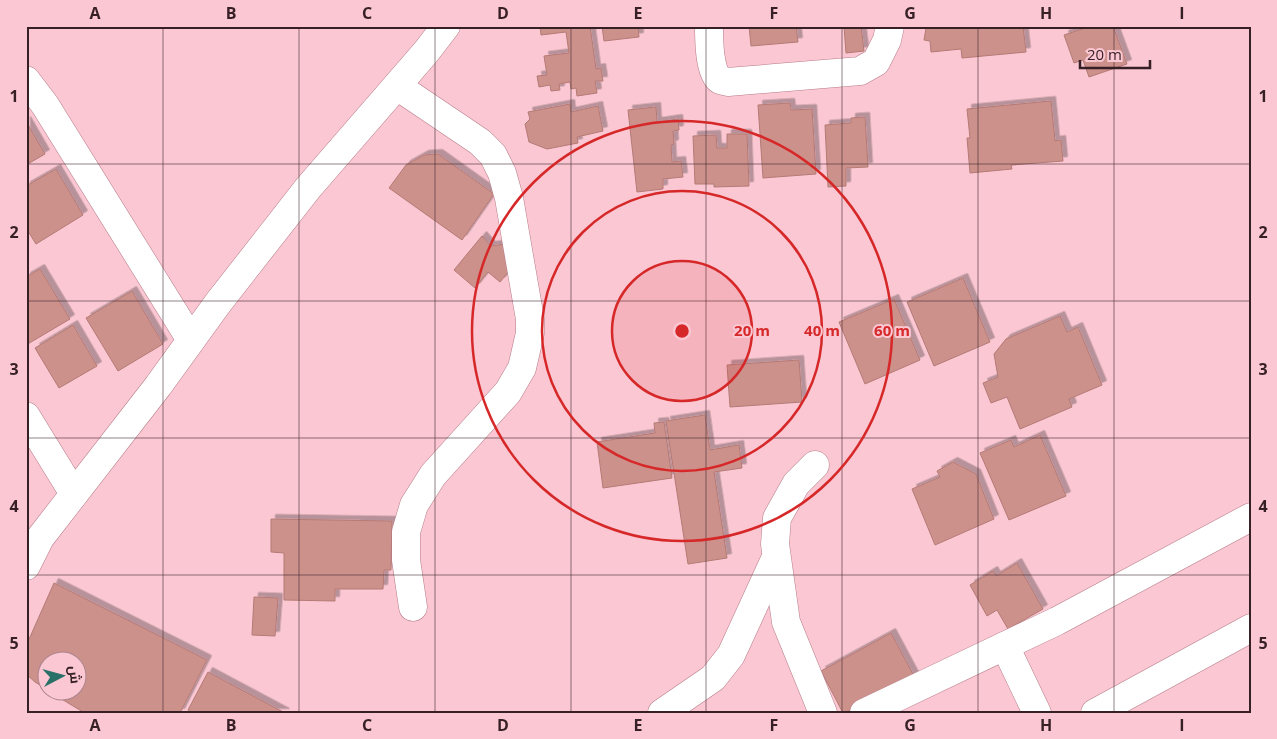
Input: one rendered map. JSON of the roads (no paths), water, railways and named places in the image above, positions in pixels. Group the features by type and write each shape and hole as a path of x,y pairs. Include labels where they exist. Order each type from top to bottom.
{"street":[{"path":"26,566 40,538 308,188 426,52 446,26"},
{"path":"709,26 711,54 716,76 720,80 728,82 860,71 876,62 887,40 890,26"},
{"path":"26,80 45,105 191,340"},
{"path":"397,86 480,142 493,155 502,173 509,198 530,319 530,333 522,368 508,392 433,475 414,505 406,532 406,560 413,607"},
{"path":"26,416 74,494"},
{"path":"815,465 796,484 777,518 775,544 786,622 823,713"},
{"path":"864,713 1057,622 1251,517"},
{"path":"662,713 713,678 731,655 776,557"},
{"path":"1096,713 1251,628"},
{"path":"1005,646 1037,713"}]}
